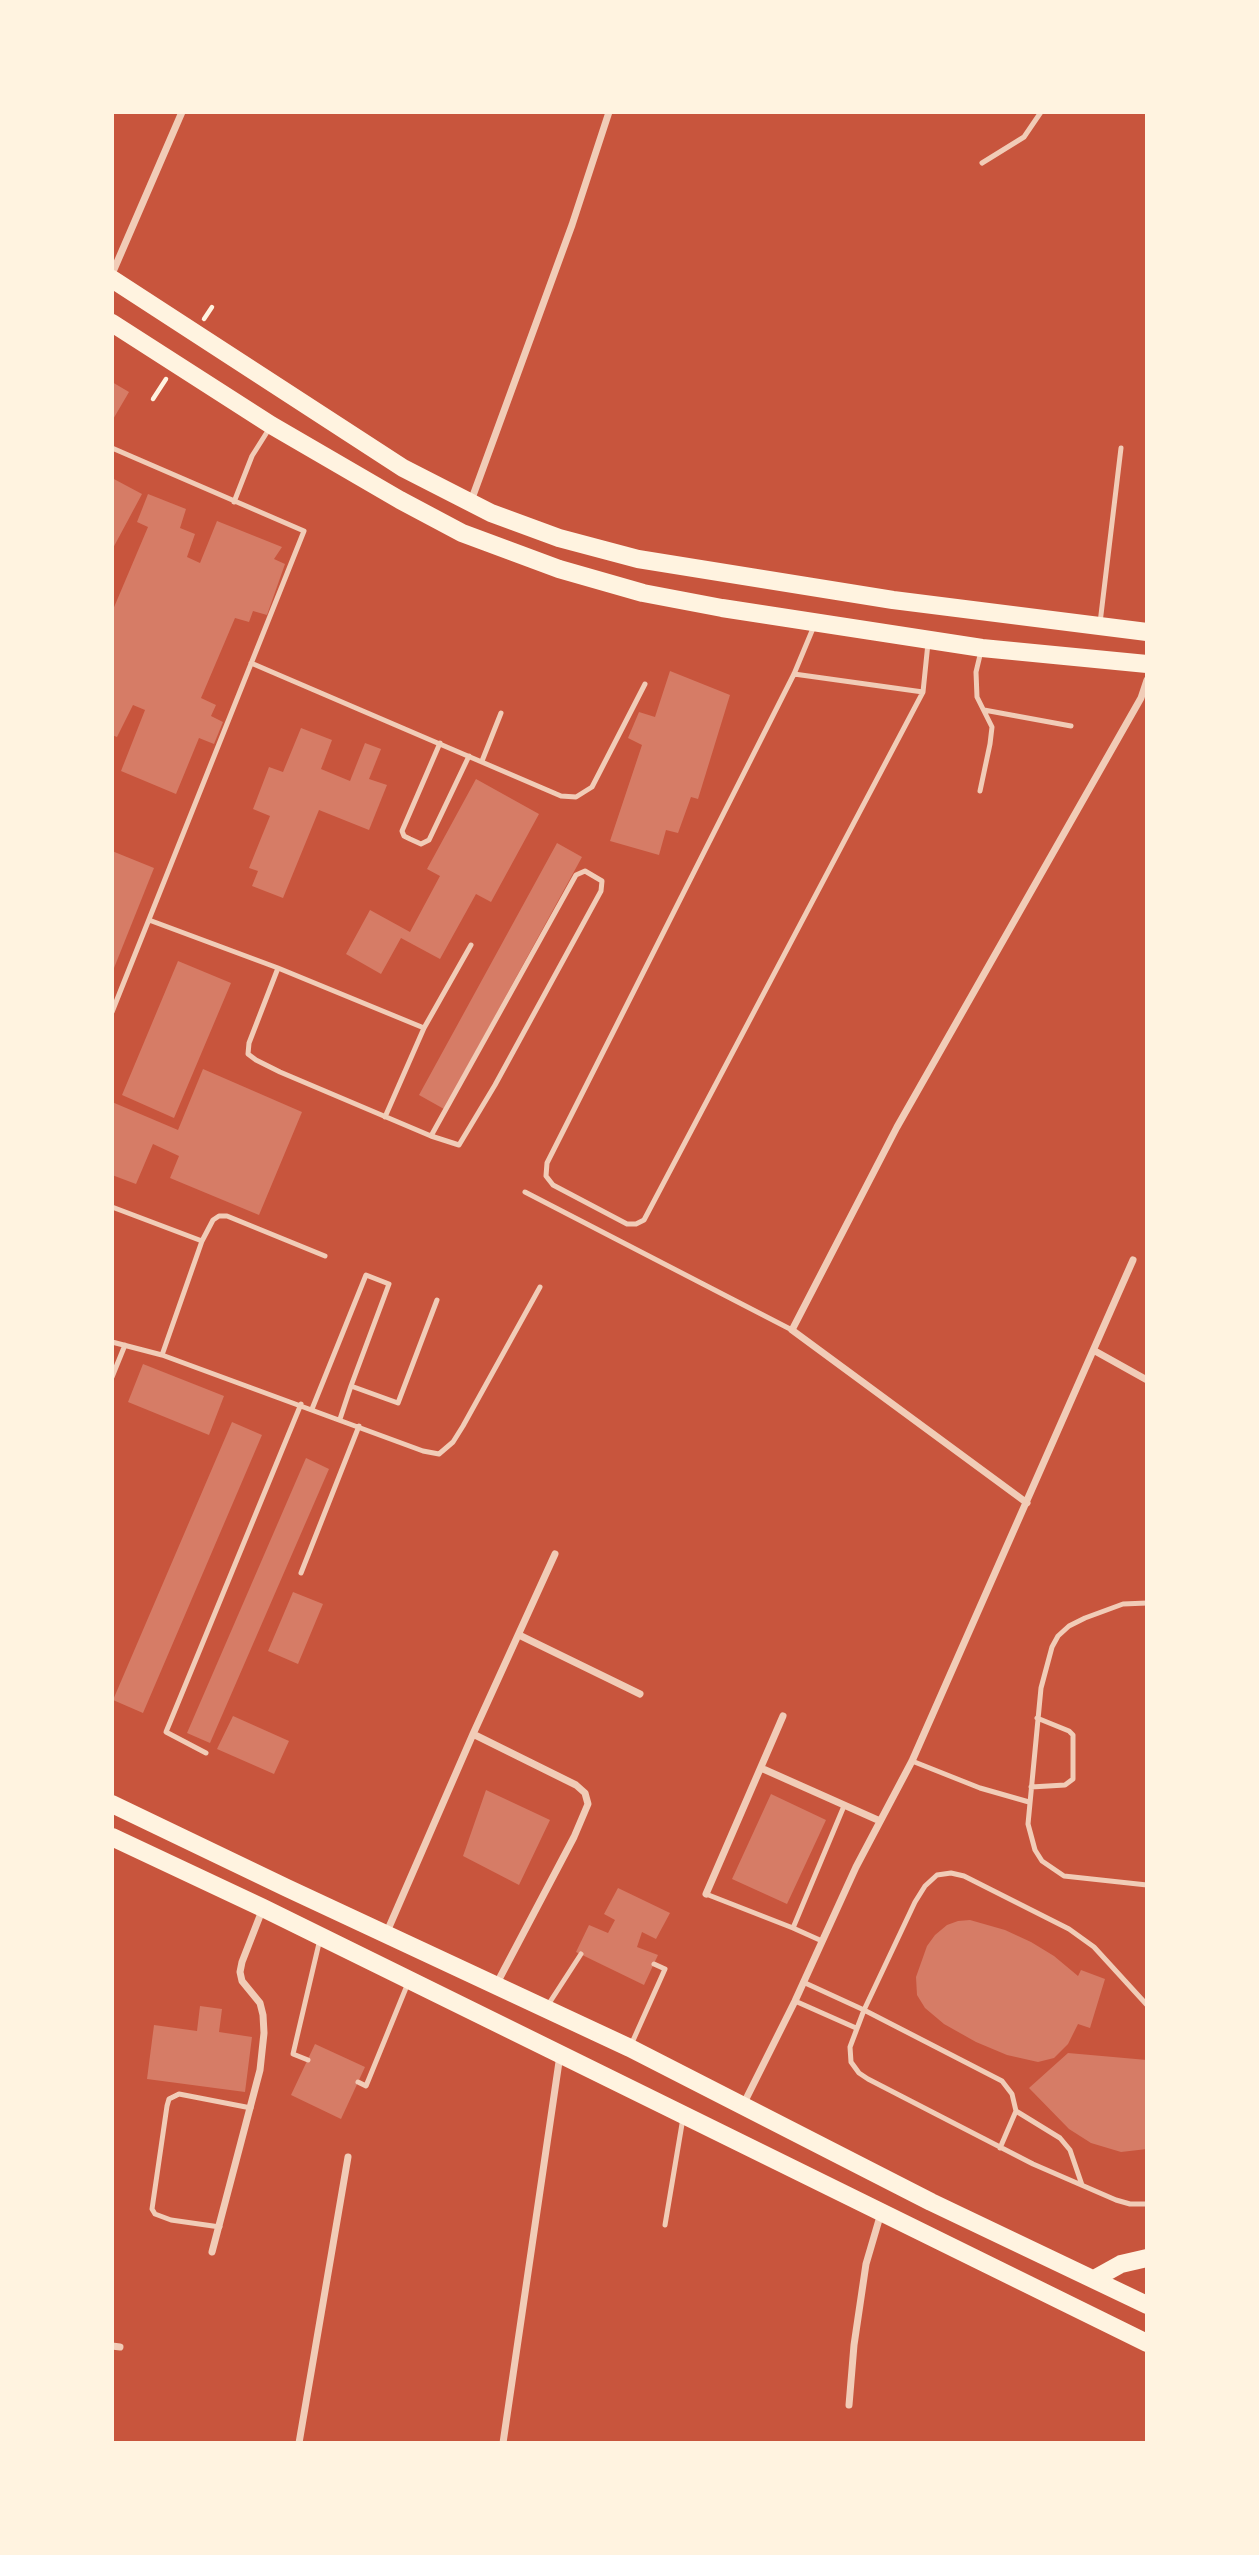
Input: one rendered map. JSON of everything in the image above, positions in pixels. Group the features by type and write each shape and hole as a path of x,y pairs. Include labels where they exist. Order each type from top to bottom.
{"main road":[{"path":"112,276 403,468 491,513 559,538 638,559 893,600 1147,632"},
{"path":"112,323 271,425 461,533 559,569 643,593 982,648 1147,664"},
{"path":"112,1804 547,2008 931,2202 1147,2305"},
{"path":"112,1837 263,1908 1147,2343"},
{"path":"1094,2279 1122,2264 1147,2258"},
{"path":"1128,2334 1147,2354"}],"street":[{"path":"112,276 182,112"},
{"path":"471,503 572,225 609,112"},
{"path":"1027,1503 792,1330 897,1128 1141,698 1147,680"},
{"path":"743,2106 880,1821 912,1761 1133,1260"},
{"path":"1095,1351 1147,1380"},
{"path":"386,1934 555,1554"},
{"path":"519,1635 640,1694"},
{"path":"706,1894 783,1716"},
{"path":"473,1734 576,1785 585,1793 588,1804 579,1827 496,1985"},
{"path":"761,1768 880,1821"},
{"path":"212,2252 260,2070 263,2015 260,2003 242,1981 240,1972 263,1908"},
{"path":"503,2443 560,2054"},
{"path":"299,2443 348,2157"},
{"path":"849,2405 854,2345 866,2264 881,2212"}],"lane":[{"path":"982,163 1024,137 1041,112"},
{"path":"234,502 252,456 271,425"},
{"path":"1100,626 1121,448"},
{"path":"112,449 304,531 112,1012"},
{"path":"815,621 794,674 547,1163 546,1176 553,1185 627,1224 644,1220 923,692 929,639"},
{"path":"979,791 992,727 977,697 976,672 982,648"},
{"path":"251,663 561,796 576,797 592,787 645,684"},
{"path":"794,674 923,692"},
{"path":"984,710 1071,726"},
{"path":"482,761 501,713"},
{"path":"440,743 402,831 404,836 421,844 429,840 469,756"},
{"path":"278,968 249,1043 248,1054 280,1072 431,1136 455,1145 463,1142 601,891 602,881 585,871 576,875 431,1136"},
{"path":"149,920 278,968 424,1028"},
{"path":"385,1116 424,1028 471,945"},
{"path":"525,1192 792,1330"},
{"path":"112,1207 202,1241"},
{"path":"162,1355 202,1241 213,1220 219,1216 226,1216 325,1255"},
{"path":"312,1409 366,1275 389,1284 340,1419"},
{"path":"112,1342 162,1355 432,1454 446,1450 453,1442 540,1287"},
{"path":"351,1386 398,1403 437,1300"},
{"path":"112,1377 125,1345"},
{"path":"206,1753 166,1732 301,1404"},
{"path":"301,1573 359,1426"},
{"path":"1147,1603 1107,1608 1069,1626 1058,1636 1047,1660 1037,1718 1028,1824 1034,1850 1054,1871 1064,1876 1147,1885"},
{"path":"1031,1787 1065,1786 1073,1779 1073,1735 1037,1718"},
{"path":"912,1761 981,1788 1030,1802"},
{"path":"793,1928 844,1806"},
{"path":"1147,2005 1094,1947 1069,1930 964,1876 951,1873 937,1875 925,1886 915,1902 864,2010 850,2047 851,2062 859,2073 1000,2148 1130,2204 1147,2204"},
{"path":"706,1894 822,1941"},
{"path":"308,2060 293,2054 321,1937"},
{"path":"547,2008 581,1954"},
{"path":"629,2048 664,1969 654,1964"},
{"path":"358,2082 366,2085 409,1980"},
{"path":"803,1982 864,2010 1002,2081 1012,2094 1016,2111 1000,2148"},
{"path":"795,2001 856,2028"},
{"path":"220,2227 171,2220 155,2214 152,2209 167,2106 169,2099 178,2094 251,2108"},
{"path":"1016,2111 1060,2138 1070,2150 1082,2185"},
{"path":"665,2225 684,2115"}],"building":[{"path":"112,382 129,392 112,421"},
{"path":"112,478 142,494 112,550"},
{"path":"148,494 186,509 180,528 195,534 187,557 200,563 217,521 282,547 274,559 285,564 267,615 253,611 249,622 235,618 201,698 216,705 211,716 223,722 214,744 199,738 176,794 121,771 145,710 133,705 117,737 112,735 112,612 148,527 137,522"},
{"path":"670,671 730,695 698,799 691,797 678,833 666,830 659,855 610,841 642,745 628,738 639,712 655,717"},
{"path":"301,728 332,740 321,769 350,781 365,743 381,749 369,779 387,785 369,830 319,810 283,898 252,886 258,871 249,868 270,816 253,809 269,767 283,772"},
{"path":"476,779 539,814 491,902 476,894 440,959 401,938 381,974 346,954 370,910 410,932 440,876 427,869"},
{"path":"557,843 582,857 444,1109 419,1095"},
{"path":"112,851 154,868 112,973"},
{"path":"178,961 231,983 174,1118 122,1095"},
{"path":"203,1069 302,1112 259,1215 170,1178 179,1156 153,1144 136,1184 112,1175 112,1102 178,1130"},
{"path":"143,1364 224,1396 209,1435 128,1402"},
{"path":"232,1422 262,1435 143,1713 113,1700"},
{"path":"306,1458 329,1469 210,1743 187,1733"},
{"path":"293,1592 323,1604 298,1664 268,1651"},
{"path":"233,1716 289,1741 274,1774 217,1749"},
{"path":"486,1790 550,1820 519,1885 463,1856"},
{"path":"771,1794 826,1820 787,1904 732,1879"},
{"path":"618,1888 670,1913 656,1939 642,1932 637,1947 658,1955 644,1985 576,1952 589,1925 608,1933 615,1920 604,1914"},
{"path":"970,1920 1005,1930 1031,1942 1054,1956 1078,1976 1081,1970 1105,1979 1090,2028 1078,2024 1068,2044 1054,2058 1038,2062 1007,2055 976,2042 944,2024 925,2008 917,1995 916,1977 927,1946 947,1925"},
{"path":"200,2006 222,2009 219,2032 252,2037 245,2092 147,2079 154,2025 197,2031"},
{"path":"315,2044 365,2067 341,2119 291,2095"},
{"path":"1068,2053 1147,2060 1147,2149 1121,2152 1091,2143 1069,2129 1029,2088"}]}
